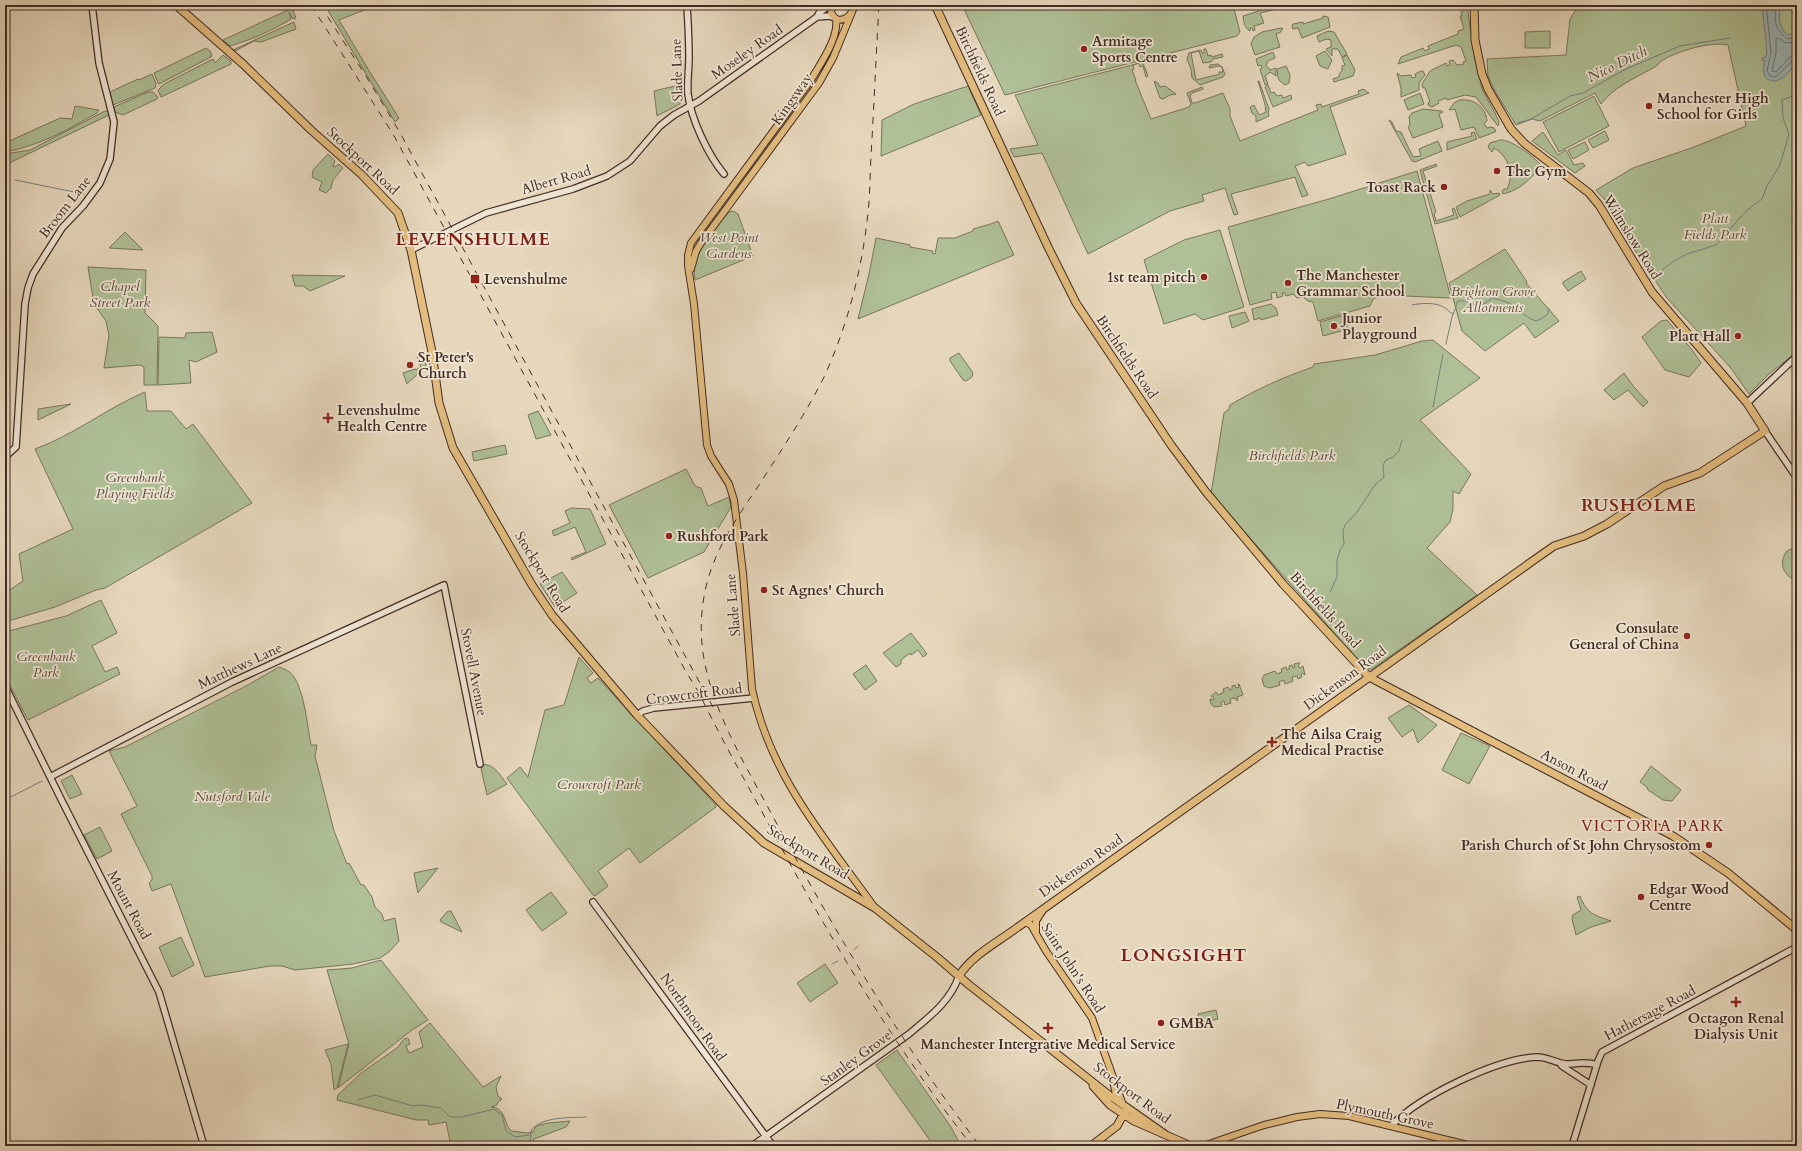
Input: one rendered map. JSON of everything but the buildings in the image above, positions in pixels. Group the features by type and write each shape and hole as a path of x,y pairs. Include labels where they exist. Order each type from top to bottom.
{"highway":[{"name":"Stockport Road","path":"176,5 384,196 398,213 411,250 430,344 439,403 453,448 532,585 552,615 637,715 724,806 764,843 783,856 875,908 1117,1100 1166,1135"},
{"name":"Birchfields Road","path":"936,5 1075,302 1171,445 1206,492 1274,574 1369,677"},
{"name":"Wilmslow Road","path":"1474,5 1475,40 1482,74 1488,89 1511,129 1524,143 1589,193 1599,205 1652,292 1747,403 1765,431"},
{"name":"Dickenson Road","path":"959,976 964,968 975,959 1025,922 1554,546 1597,530 1658,490 1700,473 1765,431"},
{"name":"Anson Road","path":"1369,677 1673,836 1717,865 1797,930"},
{"name":"Stockport Road","path":"1082,1072 1092,1086 1120,1113 1191,1146"},
{"path":"1117,1100 1120,1113"},
{"path":"1091,1146 1120,1129 1131,1119 1128,1108 1120,1113 1115,1125 1103,1138"}],"main road":[{"name":"Kingsway","path":"689,247 811,80 835,34 836,27 835,19 831,10 832,5"},
{"name":"Kingsway","path":"738,193 820,83 833,58 855,5"},
{"path":"835,19 844,19 852,12"},
{"name":"Slade Lane","path":"690,273 695,254 701,243 738,193"},
{"path":"689,247 695,248 701,243"},
{"name":"Slade Lane","path":"689,247 688,260 707,445 711,456 729,484 734,500 743,573 754,698 767,738 780,770 805,812 859,884 875,908"},
{"path":"853,895 857,891 859,884"},
{"path":"1036,935 1036,921 1044,909"},
{"path":"1025,922 1033,936 1041,942"},
{"name":"Saint John's Road","path":"1025,922 1031,925 1036,935 1092,1018 1113,1076 1128,1108"},
{"name":"Saint John's Road","path":"1113,1076 1117,1100"},
{"name":"Plymouth Grove","path":"1203,1146 1297,1117 1320,1114 1350,1116 1392,1125 1472,1146"},
{"name":"Plymouth Grove","path":"1213,1146 1222,1139"}],"street":[{"name":"Broom Lane","path":"5,457 16,447 22,349 28,288 33,274 57,235 66,222 88,200 104,175 113,143 113,116 99,63 92,5"},
{"name":"Slade Lane","path":"686,5 689,58 688,93 690,106 693,117 708,148 724,174"},
{"name":"Moseley Road","path":"690,106 817,18 819,13 832,5"},
{"path":"817,18 829,16 835,19"},
{"name":"Albert Road","path":"411,250 486,213 574,189 607,176 637,154 660,126 674,115 690,106"},
{"path":"1747,403 1797,356"},
{"name":"Wilmslow Road","path":"1765,431 1797,478"},
{"name":"Stovell Avenue","path":"444,585 480,764"},
{"name":"Matthews Lane","path":"50,777 232,682 444,585"},
{"name":"Mount Road","path":"5,686 159,992 204,1146"},
{"name":"Crowcroft Road","path":"637,715 643,711 654,708 754,698"},
{"name":"Northmoor Road","path":"593,902 654,983 716,1071 773,1146"},
{"name":"Hathersage Road","path":"1572,1146 1596,1065 1602,1052 1797,948"},
{"name":"Stanley Grove","path":"752,1146 897,1044 932,1015 946,1001 959,976"},
{"path":"1392,1125 1418,1104 1442,1090 1491,1069 1532,1058 1547,1058 1560,1063 1590,1062 1596,1065"},
{"path":"1560,1063 1562,1066 1591,1085"}],"green space":[{"path":"285,5 291,5 296,18 293,19 289,12 291,19 269,31 238,44 230,46 223,40 288,10"},
{"path":"342,5 377,5 339,20 399,118 395,122 327,9"},
{"name":"Armitage Sports Centre","path":"962,5 1233,5 1240,32 1237,36 1005,95"},
{"path":"1257,5 1293,5 1260,13 1264,23 1254,26 1255,30 1253,31 1252,28 1250,28 1250,31 1245,27 1243,16 1259,11"},
{"path":"1459,5 1467,5 1482,89 1499,122 1498,126 1476,97 1465,95 1447,100 1446,98 1438,101 1439,103 1432,107 1428,105 1430,102 1422,84 1430,71 1446,63 1447,66 1450,65 1449,61 1453,60 1457,65 1464,64 1463,62 1466,61 1461,47 1456,45 1398,64 1401,57 1423,48 1425,51 1429,49 1428,46 1458,34 1458,31 1464,29 1460,16 1462,16 1461,12 1463,11"},
{"name":"Platt Fields Park","path":"1579,5 1797,5 1797,352 1770,373 1749,394 1730,367 1667,298 1628,240 1605,200 1596,190 1633,168 1694,147 1746,126 1728,45 1713,44 1686,50 1669,57 1612,92 1601,104 1595,93 1540,121 1532,119 1516,125 1496,93 1488,76 1487,59 1566,55 1570,19"},
{"path":"1323,16 1328,17 1330,27 1302,38 1298,28 1293,29 1293,24 1303,22 1303,24 1323,18"},
{"path":"294,22 296,29 261,42 254,41 235,51 233,50"},
{"path":"1281,28 1283,29 1281,32 1276,34 1280,47 1255,55 1251,44 1254,37 1262,32"},
{"path":"1328,31 1334,32 1347,54 1342,57 1338,49 1332,49 1332,56 1326,49 1331,47 1331,40 1326,39 1319,42 1317,36"},
{"path":"1550,31 1550,48 1525,48 1525,32"},
{"path":"206,48 210,51 212,56 159,84 158,83 154,73"},
{"path":"1204,49 1206,49 1208,56 1211,55 1212,57 1222,54 1223,57 1213,59 1211,62 1203,63 1199,51 1191,53 1196,80 1220,74 1219,72 1223,72 1222,67 1225,74 1223,77 1200,85 1192,78 1191,69 1187,59 1189,53 1201,50 1202,53 1204,53"},
{"path":"1325,51 1332,60 1328,69 1320,66 1316,56"},
{"path":"1273,52 1275,58 1268,61 1266,65 1270,70 1276,68 1276,76 1270,72 1265,76 1268,84 1265,85 1260,69 1262,68 1261,65 1258,66 1256,59"},
{"path":"223,55 231,61 231,64 161,97 158,90 164,84 213,59 215,63"},
{"path":"1347,55 1355,70 1353,76 1334,82 1333,79 1339,77 1339,74 1342,71 1342,66 1345,65 1342,58"},
{"path":"1139,63 1143,63 1148,76 1146,77 1143,66 1140,67"},
{"path":"1136,64 1133,65 1134,69 1132,70 1151,119 1189,107 1191,104 1187,93 1202,87 1203,89 1192,93 1190,96 1192,103 1223,93 1230,109 1230,116 1240,141 1318,110 1316,105 1321,104 1322,107 1359,94 1358,91 1363,89 1369,93 1330,107 1346,154 1308,166 1305,162 1295,166 1308,195 1302,197 1295,177 1231,194 1238,214 1234,215 1225,188 1202,195 1204,201 1170,211 1088,254 1042,153 1014,157 1010,149 1038,145 1015,95"},
{"path":"1218,64 1222,67 1218,66 1209,68 1210,65"},
{"path":"1286,66 1290,75 1289,83 1285,85 1278,79 1277,69"},
{"path":"1423,71 1425,75 1419,83 1419,90 1401,97 1401,88 1397,73 1401,76 1411,75 1412,78 1416,77 1415,74"},
{"path":"152,74 156,84 155,88 113,105 110,93 112,91"},
{"path":"1154,81 1158,83 1160,87 1165,86 1176,94 1170,95 1163,99 1160,98"},
{"path":"1258,81 1269,109 1269,116 1256,122 1256,116 1252,113 1250,107 1254,105 1259,115 1266,112"},
{"path":"679,85 680,104 657,116 654,91"},
{"path":"1268,85 1271,93 1274,92 1277,96 1282,95 1283,98 1291,95 1292,99 1273,107 1265,87"},
{"path":"968,86 981,115 881,156 882,120 914,104"},
{"path":"148,92 153,92 158,97 157,99 123,115 115,112 114,107"},
{"path":"1420,93 1424,104 1408,110 1404,100"},
{"path":"1594,96 1609,126 1559,152 1543,122"},
{"path":"1459,100 1469,100 1478,104 1486,116 1487,121 1484,123 1487,128 1494,128 1496,131 1479,138 1474,127 1461,130 1455,109 1449,110 1454,103"},
{"path":"75,106 99,110 97,113 41,142 5,152 5,143 60,118 72,119"},
{"path":"1423,109 1442,111 1443,112 1439,114 1443,127 1413,138 1408,127 1410,125 1409,117 1412,113"},
{"path":"105,111 108,111 109,115 5,165 5,154 30,150"},
{"path":"1389,120 1392,122 1396,131 1401,132 1413,157 1421,156 1419,149 1438,141 1442,151 1415,162 1412,161"},
{"path":"1605,131 1609,140 1593,148 1588,140"},
{"path":"1474,132 1477,139 1447,150 1447,142 1472,136 1471,133"},
{"path":"1543,132 1558,155 1566,150 1574,165 1583,163 1585,166 1575,173 1532,141"},
{"path":"1505,140 1516,145 1533,157 1541,165 1541,167 1524,184 1503,194 1502,191 1507,189 1509,183 1509,166 1499,151 1494,148 1492,152 1488,147 1490,143"},
{"path":"1585,142 1589,150 1573,159 1568,150"},
{"path":"328,154 335,161 333,166 335,167 339,164 343,168 333,180 331,188 326,193 319,190 322,182 312,177 313,170"},
{"path":"1436,164 1437,166 1423,171 1436,212 1434,214 1436,221 1454,215 1452,209 1454,208 1458,218 1435,224 1420,170"},
{"path":"1417,171 1451,298 1404,296 1390,292 1373,299 1370,306 1318,321 1313,302 1308,301 1303,297 1297,298 1293,294 1286,296 1285,293 1282,293 1283,296 1277,298 1276,292 1271,293 1272,299 1250,305 1228,227 1329,199"},
{"path":"1490,190 1493,194 1499,193 1500,195 1460,217 1456,207 1467,201 1490,194"},
{"name":"West Point Gardens","path":"733,211 738,214 753,256 695,280 694,270 696,261 704,243 729,212"},
{"path":"998,221 1014,255 858,319 876,238 910,245 910,247 933,251 932,253 935,254 938,238 955,238 973,231 973,229"},
{"path":"1220,230 1244,307 1203,320 1195,314 1164,324 1144,260 1184,240"},
{"path":"125,232 143,250 109,248"},
{"name":"Brighton Grove Allotments","path":"1505,249 1527,282 1526,283 1559,321 1535,338 1524,323 1485,351 1462,331 1449,283"},
{"name":"Chapel Street Park","path":"88,267 146,270 145,313 158,326 157,385 144,385 144,367 140,365 104,368 109,335 106,321 94,304"},
{"path":"1581,271 1586,279 1568,291 1563,282"},
{"path":"292,275 345,276 310,291 303,286 295,286"},
{"path":"1271,304 1276,308 1278,315 1261,320 1260,318 1254,320 1252,309"},
{"path":"1245,312 1249,321 1232,328 1229,316"},
{"name":"Junior Playground","path":"1344,315 1348,329 1323,336 1320,322"},
{"path":"1667,320 1701,363 1689,377 1665,370 1642,337 1661,321"},
{"path":"212,332 217,352 196,362 189,360 191,383 158,385 159,337 185,338 186,333"},
{"name":"Birchfields Park","path":"1433,340 1480,378 1420,420 1471,474 1459,494 1453,491 1453,509 1450,522 1427,548 1477,595 1372,669 1366,669 1211,494 1224,413 1229,409 1230,405 1240,399 1271,384 1313,367 1314,364 1375,355 1422,341"},
{"path":"959,353 973,373 972,377 966,381 963,380 950,361 950,358"},
{"path":"426,354 426,366 407,384 403,373 415,369 417,370 421,367 417,357"},
{"path":"1624,373 1633,386 1648,402 1643,407 1628,390 1614,400 1604,390"},
{"name":"Greenbank Playing Fields","path":"145,392 147,411 171,411 186,429 193,424 252,503 105,588 96,590 55,607 5,622 5,593 23,581 19,554 73,529 35,449 77,429 131,398"},
{"path":"71,404 38,420 38,409"},
{"path":"538,411 551,435 536,439 528,415"},
{"path":"505,445 507,454 474,461 472,452"},
{"name":"Rushford Park","path":"686,469 695,486 701,488 708,506 729,497 731,507 704,552 648,578 609,505"},
{"path":"571,508 590,509 606,544 572,560 571,558 586,552 575,527 554,536 552,531 570,523 565,511"},
{"path":"1797,546 1797,580 1788,576 1785,572 1783,568 1783,560 1787,551"},
{"path":"562,572 577,593 555,607 540,584"},
{"name":"Greenbank Park","path":"101,600 117,633 92,646 105,672 117,667 120,674 28,720 5,676 5,632 66,616"},
{"path":"911,633 927,654 923,657 918,650 911,655 910,653 901,660 901,664 896,667 883,653"},
{"name":"Crowcroft Park","path":"579,657 593,673 587,678 591,683 598,678 716,805 716,807 640,863 629,848 598,871 608,886 595,896 507,778 520,767 528,777 545,710 564,705"},
{"path":"1300,663 1298,666 1300,668 1303,666 1305,675 1302,673 1302,677 1298,679 1297,676 1292,677 1293,681 1285,684 1284,680 1279,682 1280,685 1270,688 1264,686 1262,679 1264,675 1275,671 1277,674 1282,672 1281,669 1286,667 1287,670 1289,669 1289,666 1292,665 1293,668 1295,667 1294,664"},
{"path":"866,665 877,681 865,690 853,674"},
{"name":"Nutsford Vale","path":"279,667 293,675 301,692 311,745 317,745 315,756 334,831 347,864 349,863 361,885 364,885 372,897 375,907 382,914 384,921 395,918 399,941 389,952 380,958 353,964 295,970 282,966 270,966 205,977 171,884 152,891 149,883 152,880 152,876 121,814 137,806 109,751 125,747 246,686"},
{"path":"1238,684 1243,695 1237,697 1237,701 1235,698 1230,699 1231,703 1225,705 1224,701 1221,702 1222,706 1214,707 1211,704 1210,699 1213,700 1214,698 1211,696 1216,692 1218,695 1224,692 1223,689 1228,687 1230,690 1232,689 1232,686 1235,685 1236,688 1239,687"},
{"path":"1409,705 1437,725 1418,743 1413,729 1402,737 1388,718"},
{"path":"1461,733 1490,746 1469,784 1442,770"},
{"path":"480,764 493,767 507,784 487,795"},
{"path":"1651,766 1681,790 1672,801 1663,800 1648,790 1647,787 1640,782"},
{"path":"72,775 82,794 70,799 61,781"},
{"path":"100,827 112,851 97,859 84,835"},
{"path":"438,868 418,893 414,873"},
{"path":"551,892 567,913 542,931 526,910"},
{"path":"1580,896 1588,910 1611,921 1591,927 1576,935 1572,919 1573,915 1581,910 1577,897"},
{"path":"448,911 451,911 462,932 441,922 440,920"},
{"path":"181,937 194,965 172,977 159,947"},
{"path":"381,960 428,1020 412,1030 338,1088 349,1044 327,970 352,968"},
{"path":"825,964 838,983 810,1002 797,983"},
{"path":"1216,1010 1218,1019 1200,1023 1198,1014"},
{"path":"430,1023 483,1087 501,1076 496,1087 498,1096 502,1099 497,1105 491,1107 496,1108 502,1113 511,1131 528,1133 533,1132 536,1126 548,1123 570,1121 566,1127 534,1139 532,1146 451,1146 446,1122 429,1125 428,1120 416,1120 337,1100 338,1095 361,1073 397,1048 404,1039 408,1038 410,1044 406,1046 409,1053 423,1047 419,1032"},
{"path":"348,1044 337,1088 334,1090 331,1064 325,1050"},
{"path":"897,1050 951,1127 961,1146 934,1146 876,1065"}],"water":[{"path":"1762,5 1781,5 1779,17 1782,29 1788,35 1797,32 1797,62 1785,76 1777,81 1772,81 1766,78 1764,72 1765,61 1762,60 1762,58 1765,58 1767,52"}],"waterway":[{"name":"Nico Ditch","path":"1518,123 1531,119 1570,96 1583,93 1626,69 1680,46 1730,38"},
{"path":"1649,280 1674,261 1687,254 1716,245 1746,211 1762,199 1767,186 1780,165 1789,134 1783,118 1782,100 1797,94"},
{"path":"15,180 84,194"},
{"path":"1446,344 1452,317 1458,301 1481,305 1493,298 1510,304 1527,317 1537,321 1547,315 1549,309"},
{"path":"1412,305 1424,303 1438,305 1442,306 1453,314"},
{"path":"1433,407 1443,354"},
{"path":"1330,592 1337,577 1337,560 1340,550 1344,544 1343,531 1345,525 1357,512 1375,485 1384,477 1383,465 1386,460 1393,457 1399,451 1402,440"},
{"name":"Nico Ditch","path":"5,800 42,781"},
{"path":"854,950 858,946"},
{"path":"832,964 838,961"},
{"path":"358,1100 375,1095 413,1106 420,1105 441,1108 450,1117 462,1117 494,1109 502,1115 506,1131 515,1137 529,1135"},
{"path":"530,1146 531,1130 536,1125 550,1120 586,1117"}],"railway":[{"path":"311,5 393,134 685,670 699,693 784,852 833,939 885,1024 942,1106 972,1146"},
{"path":"320,5 366,76 399,131 713,707"},
{"path":"879,5 869,206 862,255 853,296 833,357 817,391 793,432 732,526 717,555 706,586 703,603 701,623 702,644 707,674 716,703 732,739 801,868 848,950 898,1030 924,1069 980,1146"}],"place":[{"name":"Armitage Sports Centre","path":"1084,49"},
{"name":"Manchester High School for Girls","path":"1649,106"},
{"name":"The Gym","path":"1497,171"},
{"name":"Toast Rack","path":"1444,187"},
{"name":"1st team pitch","path":"1204,277"},
{"name":"Levenshulme","path":"475,279"},
{"name":"The Manchester Grammar School","path":"1288,283"},
{"name":"Junior Playground","path":"1334,326"},
{"name":"Platt Hall","path":"1738,336"},
{"name":"St Peter's Church","path":"410,365"},
{"name":"Levenshulme Health Centre","path":"328,418"},
{"name":"Rushford Park","path":"669,536"},
{"name":"St Agnes' Church","path":"764,590"},
{"name":"Consulate General of China","path":"1687,636"},
{"name":"The Ailsa Craig Medical Practise","path":"1272,742"},
{"name":"Parish Church of St John Chrysostom","path":"1709,845"},
{"name":"Edgar Wood Centre","path":"1641,897"},
{"name":"Octagon Renal Dialysis Unit","path":"1736,1002"},
{"name":"GMBA","path":"1161,1023"},
{"name":"Manchester Intergrative Medical Service","path":"1048,1028"}],"district":[{"name":"LEVENSHULME","path":"473,239"},
{"name":"RUSHOLME","path":"1639,505"},
{"name":"VICTORIA PARK","path":"1653,826"},
{"name":"LONGSIGHT","path":"1184,955"}]}
